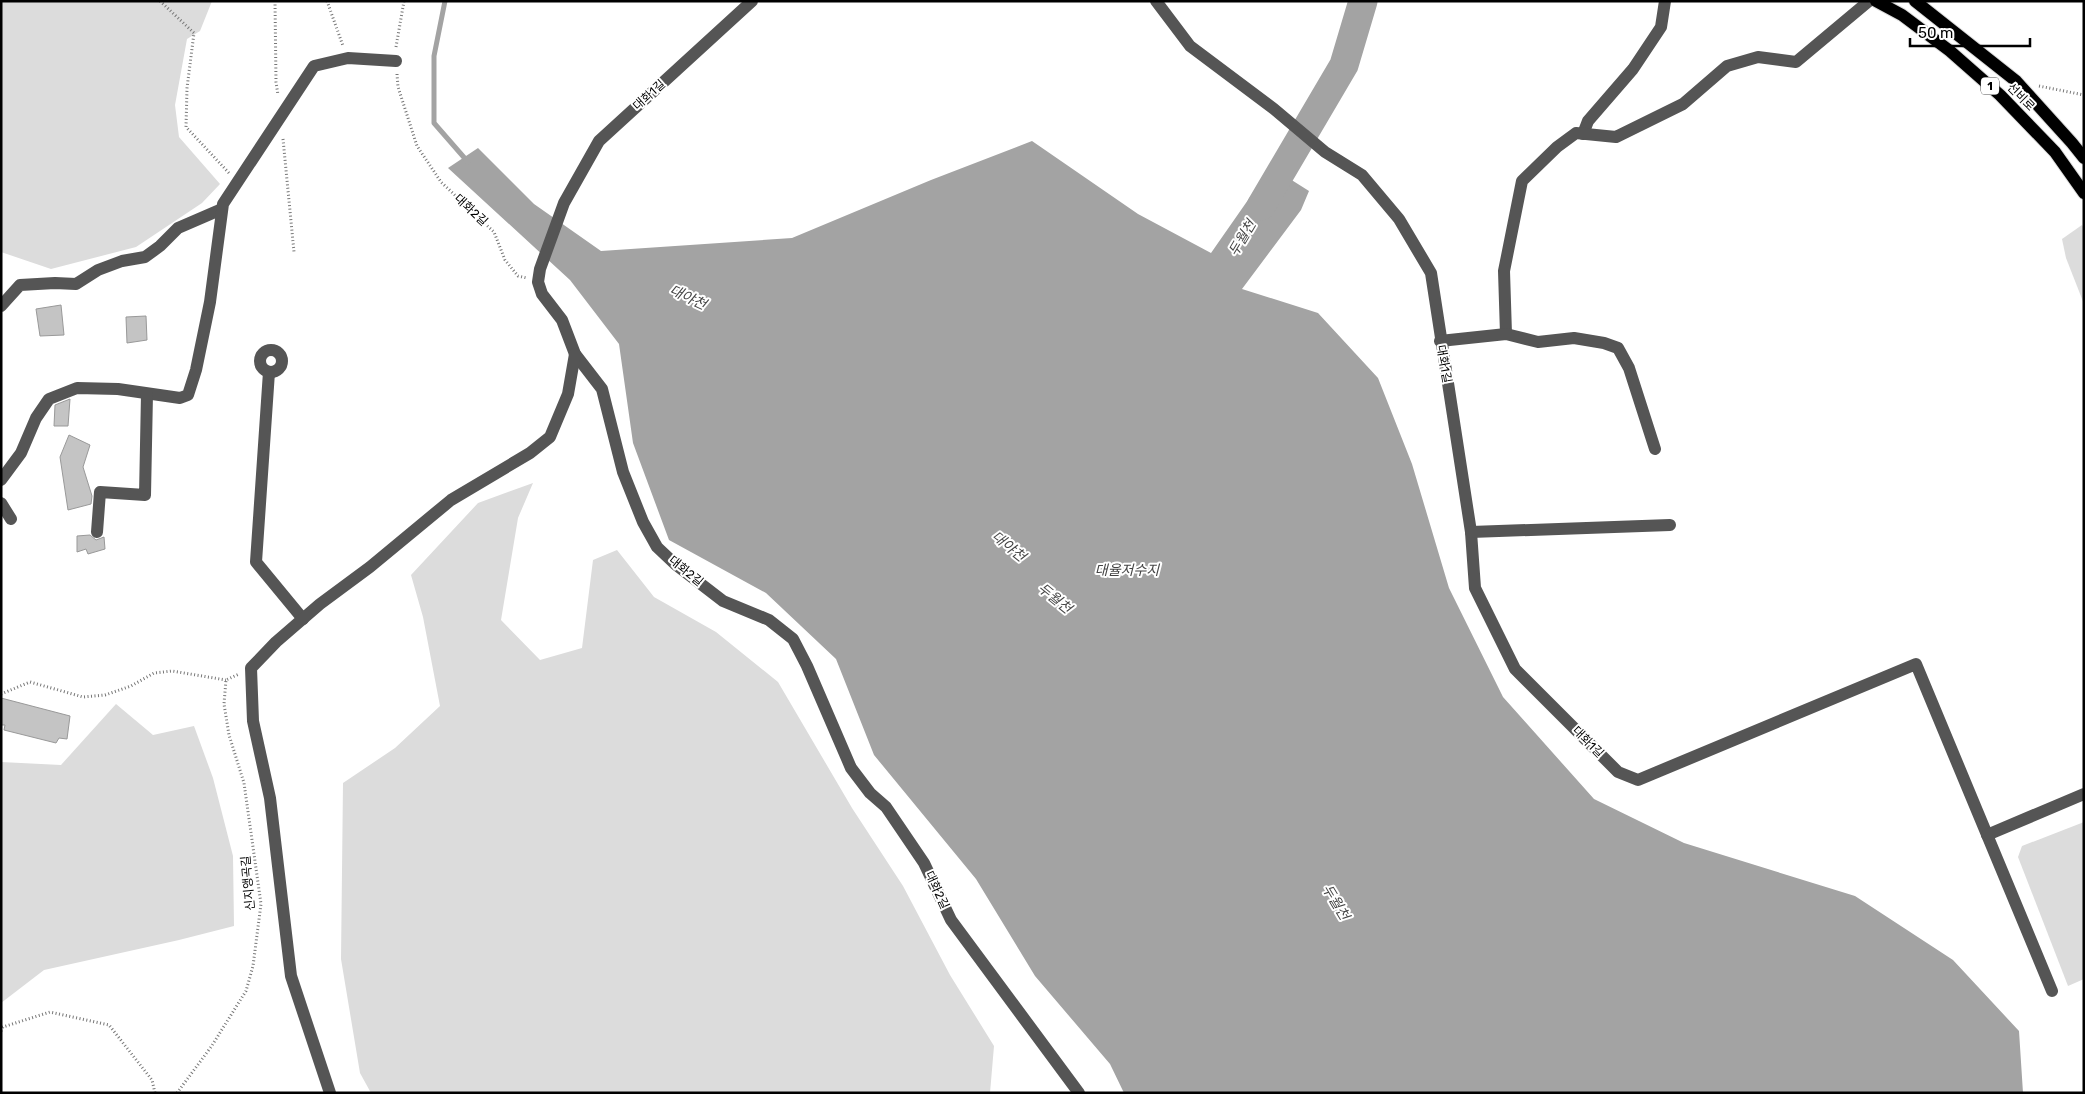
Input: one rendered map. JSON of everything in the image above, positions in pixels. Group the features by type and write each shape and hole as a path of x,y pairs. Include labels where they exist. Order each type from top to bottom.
{"main road":[{"name":"선비로","path":"1876,1 1902,15 1950,51 2000,95 2055,152 2084,193"},
{"name":"선비로","path":"1919,2 2016,82 2084,158"}],"street":[{"name":"대화1길","path":"539,275 564,203 599,141 752,1"},
{"name":"대화1길","path":"1156,1 1190,46 1274,109 1325,152 1362,175 1399,219 1431,273 1440,341 1453,408 1470,532 1475,588 1515,669 1618,772 1638,780 1916,664 1987,835"},
{"path":"1583,134 1588,121 1633,70 1661,27 1665,1"},
{"path":"1506,334 1504,271 1522,181 1558,147 1576,133 1616,137 1683,104 1727,66 1758,57 1796,62 1869,1"},
{"path":"1,480 22,453 36,418 49,399 77,388 118,389 180,398 188,395 196,370 210,302 223,204 314,66 348,58 396,62"},
{"path":"1,306 20,286 55,283 76,284 98,270 122,260 144,256 160,246 178,228 222,210"},
{"name":"대화2길","path":"539,275 542,294 562,320 575,354 602,389 623,472 643,522 657,547 675,564 723,601 769,620 793,639 807,666 851,768 870,793 886,807 924,864 951,920 1079,1093"},
{"path":"1440,341 1506,334 1538,342 1574,338 1604,343 1618,348 1629,368 1654,449"},
{"path":"330,1093 291,976 270,798 253,721 251,668 320,604 370,567 452,500 530,453 550,437 568,394 575,354"},
{"path":"269,372 256,562 303,619"},
{"path":"97,532 100,492 145,495 147,394"},
{"path":"1,503 11,519"},
{"path":"1470,532 1670,525"},
{"path":"2052,990 1987,835 2084,794"}],"path":[{"path":"160,1 194,32 187,88 186,127 238,182"},
{"path":"327,1 348,58"},
{"name":"대화2길","path":"404,1 396,52 398,88 417,146 441,182 494,232 505,260 518,276 539,275"},
{"path":"2016,82 2084,95"},
{"path":"1,694 30,682 83,697 106,695 131,686 154,673 172,671 226,680 251,668"},
{"name":"신지앵곡길","path":"177,1093 211,1047 246,991 253,966 261,904 244,783 229,735 224,704 226,680"},
{"path":"1,1031 3,1027 50,1012 109,1025 152,1080 155,1093"}],"shaded area":[{"path":"1,1 212,1 200,31 187,39 175,105 179,137 220,184 202,203 136,247 51,269 1,252"},
{"path":"2082,225 2084,229 2084,304 2066,258 2062,239"},
{"path":"533,483 518,518 501,620 540,660 582,648 593,560 617,550 654,597 716,632 778,682 852,808 903,886 950,975 994,1046 990,1093 371,1093 360,1073 341,959 343,783 395,748 440,706 423,617 411,575 478,503"},
{"path":"116,704 153,735 194,726 213,778 233,856 234,926 44,970 1,1003 1,762 61,765"},
{"path":"2084,822 2084,979 2068,986 2018,857 2022,846"}],"water":[{"name":"대율저수지","path":"1032,141 1138,214 1211,253 1271,167 1309,191 1301,210 1242,289 1318,313 1378,378 1412,464 1449,588 1503,697 1594,799 1684,843 1855,896 1953,960 2019,1031 2023,1093 1124,1093 1110,1064 1035,976 976,879 874,755 836,659 766,593 669,540 633,443 619,344 570,280 448,168 478,148 534,204 601,251 792,238 931,180"}],"building":[{"path":"61,305 64,335 40,336 36,309"},
{"path":"146,316 147,340 127,343 126,317"},
{"path":"70,399 68,426 54,426 55,405"},
{"path":"69,435 90,445 83,467 92,496 91,504 68,510 60,457"},
{"path":"90,535 96,540 104,537 105,549 88,554 86,549 77,552 77,536"},
{"path":"1,698 70,716 67,739 59,738 56,743 4,730 5,725 1,725"}],"waterway":[{"name":"대야천","path":"445,1 434,56 434,123 468,162"},
{"name":"두월천","path":"1261,206 1344,65 1363,1"}]}
